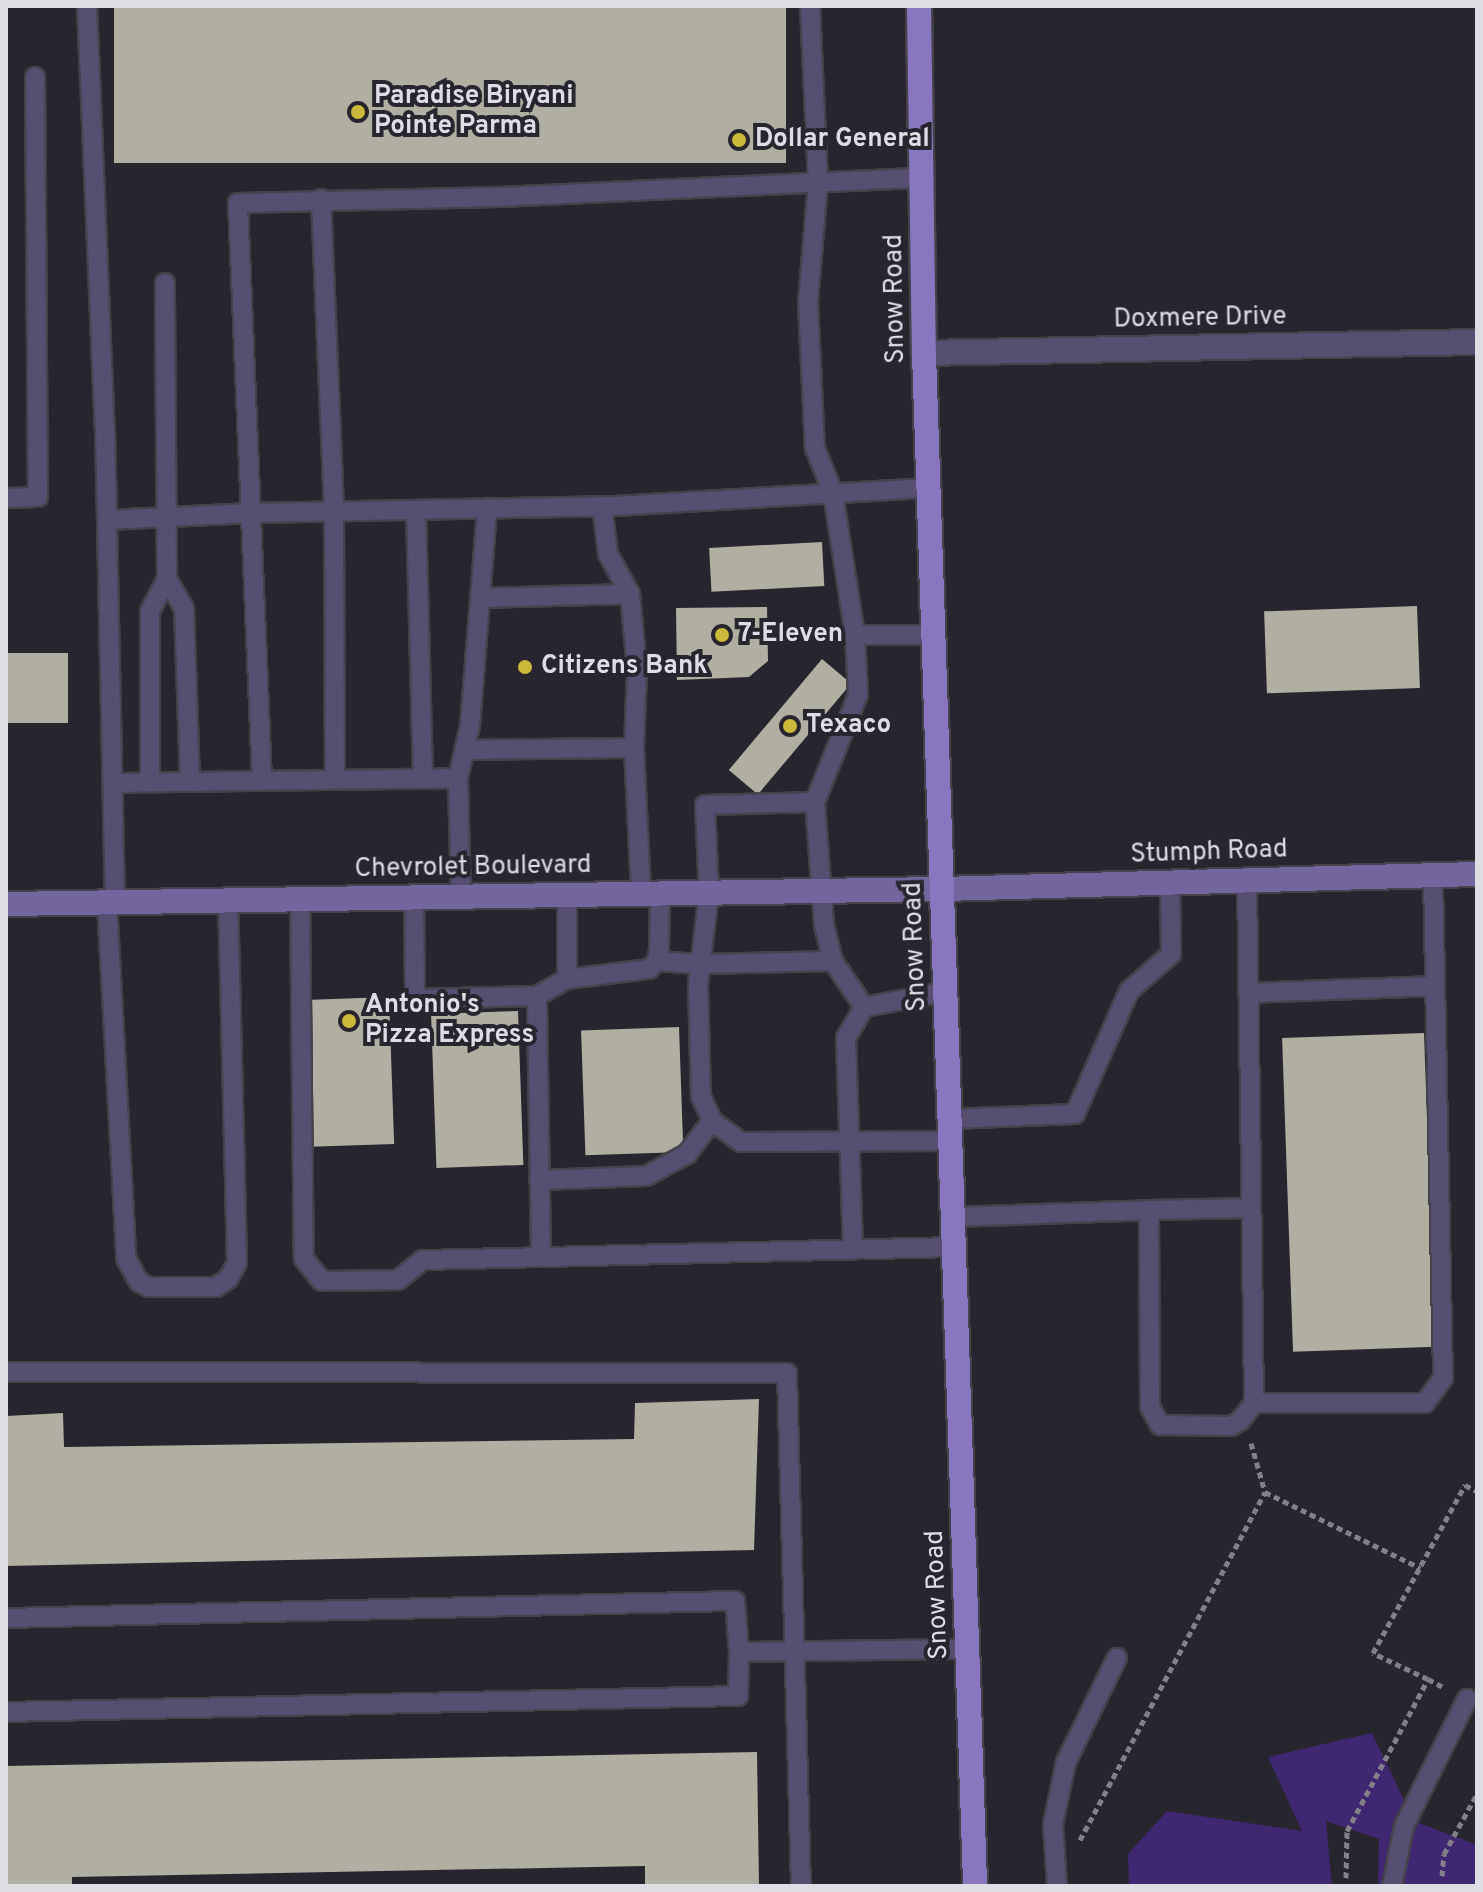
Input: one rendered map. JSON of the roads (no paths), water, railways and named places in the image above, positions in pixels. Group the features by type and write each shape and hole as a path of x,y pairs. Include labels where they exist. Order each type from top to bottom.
{"main road":[{"name":"Snow Road","path":"919,6 924,353 975,1886"},
{"name":"Stumph Road","path":"942,889 1477,874"},
{"name":"Chevrolet Boulevard","path":"6,904 942,889"}],"street":[{"name":"Doxmere Drive","path":"924,353 1477,342"}],"lane":[{"path":"87,6 107,520 114,783 111,902 126,1258 139,1282 149,1287 216,1287 228,1279 237,1263 228,900"},
{"path":"810,6 818,183 808,317 815,448 833,493 855,635 858,695 815,802 824,890 824,925 833,961 864,1007"},
{"path":"6,498 38,497 35,77"},
{"path":"262,779 238,203 499,197 922,178"},
{"path":"321,199 334,511 335,779"},
{"path":"150,782 150,611 167,579 165,283"},
{"path":"107,520 166,515 602,506 929,488"},
{"path":"602,506 608,554 630,594 637,670 634,748 657,961"},
{"path":"461,896 458,778 466,750 487,508"},
{"path":"416,510 423,778"},
{"path":"167,579 184,608 190,781"},
{"path":"480,598 630,594"},
{"path":"855,635 933,635"},
{"path":"466,750 634,748"},
{"path":"114,783 458,778"},
{"path":"815,802 705,805 709,892 699,964 701,1096 712,1121 741,1142 851,1143 1075,1114 1129,991 1171,954 1170,882"},
{"path":"1254,1403 1415,1406 1425,1403 1439,1388 1443,1378 1433,875"},
{"path":"1149,1210 1150,1407 1155,1419 1160,1425 1220,1427 1240,1421 1254,1403 1247,880"},
{"path":"567,895 567,979"},
{"path":"414,897 415,999 537,996 567,979 639,973 657,961 699,964 833,961"},
{"path":"300,899 304,1259 307,1267 322,1281 398,1280 423,1260 954,1247"},
{"path":"1248,993 1435,986"},
{"path":"853,1250 846,1038 864,1007 945,992"},
{"path":"537,996 541,1257"},
{"path":"539,1180 646,1176 687,1154 712,1121"},
{"path":"953,1217 1251,1208"},
{"path":"6,1372 787,1373 801,1886"},
{"path":"6,1618 735,1601 739,1652 738,1696 6,1712"},
{"path":"739,1652 968,1649"},
{"path":"1057,1886 1053,1824 1066,1762 1117,1658"},
{"path":"1392,1886 1404,1826 1467,1699"}],"place":[{"name":"Paradise Biryani Pointe Parma","path":"358,112"},
{"name":"Dollar General","path":"739,140"},
{"name":"7-Eleven","path":"722,635"},
{"name":"Citizens Bank","path":"525,667"},
{"name":"Texaco","path":"790,726"},
{"name":"Antonio's Pizza Express","path":"349,1021"}]}
